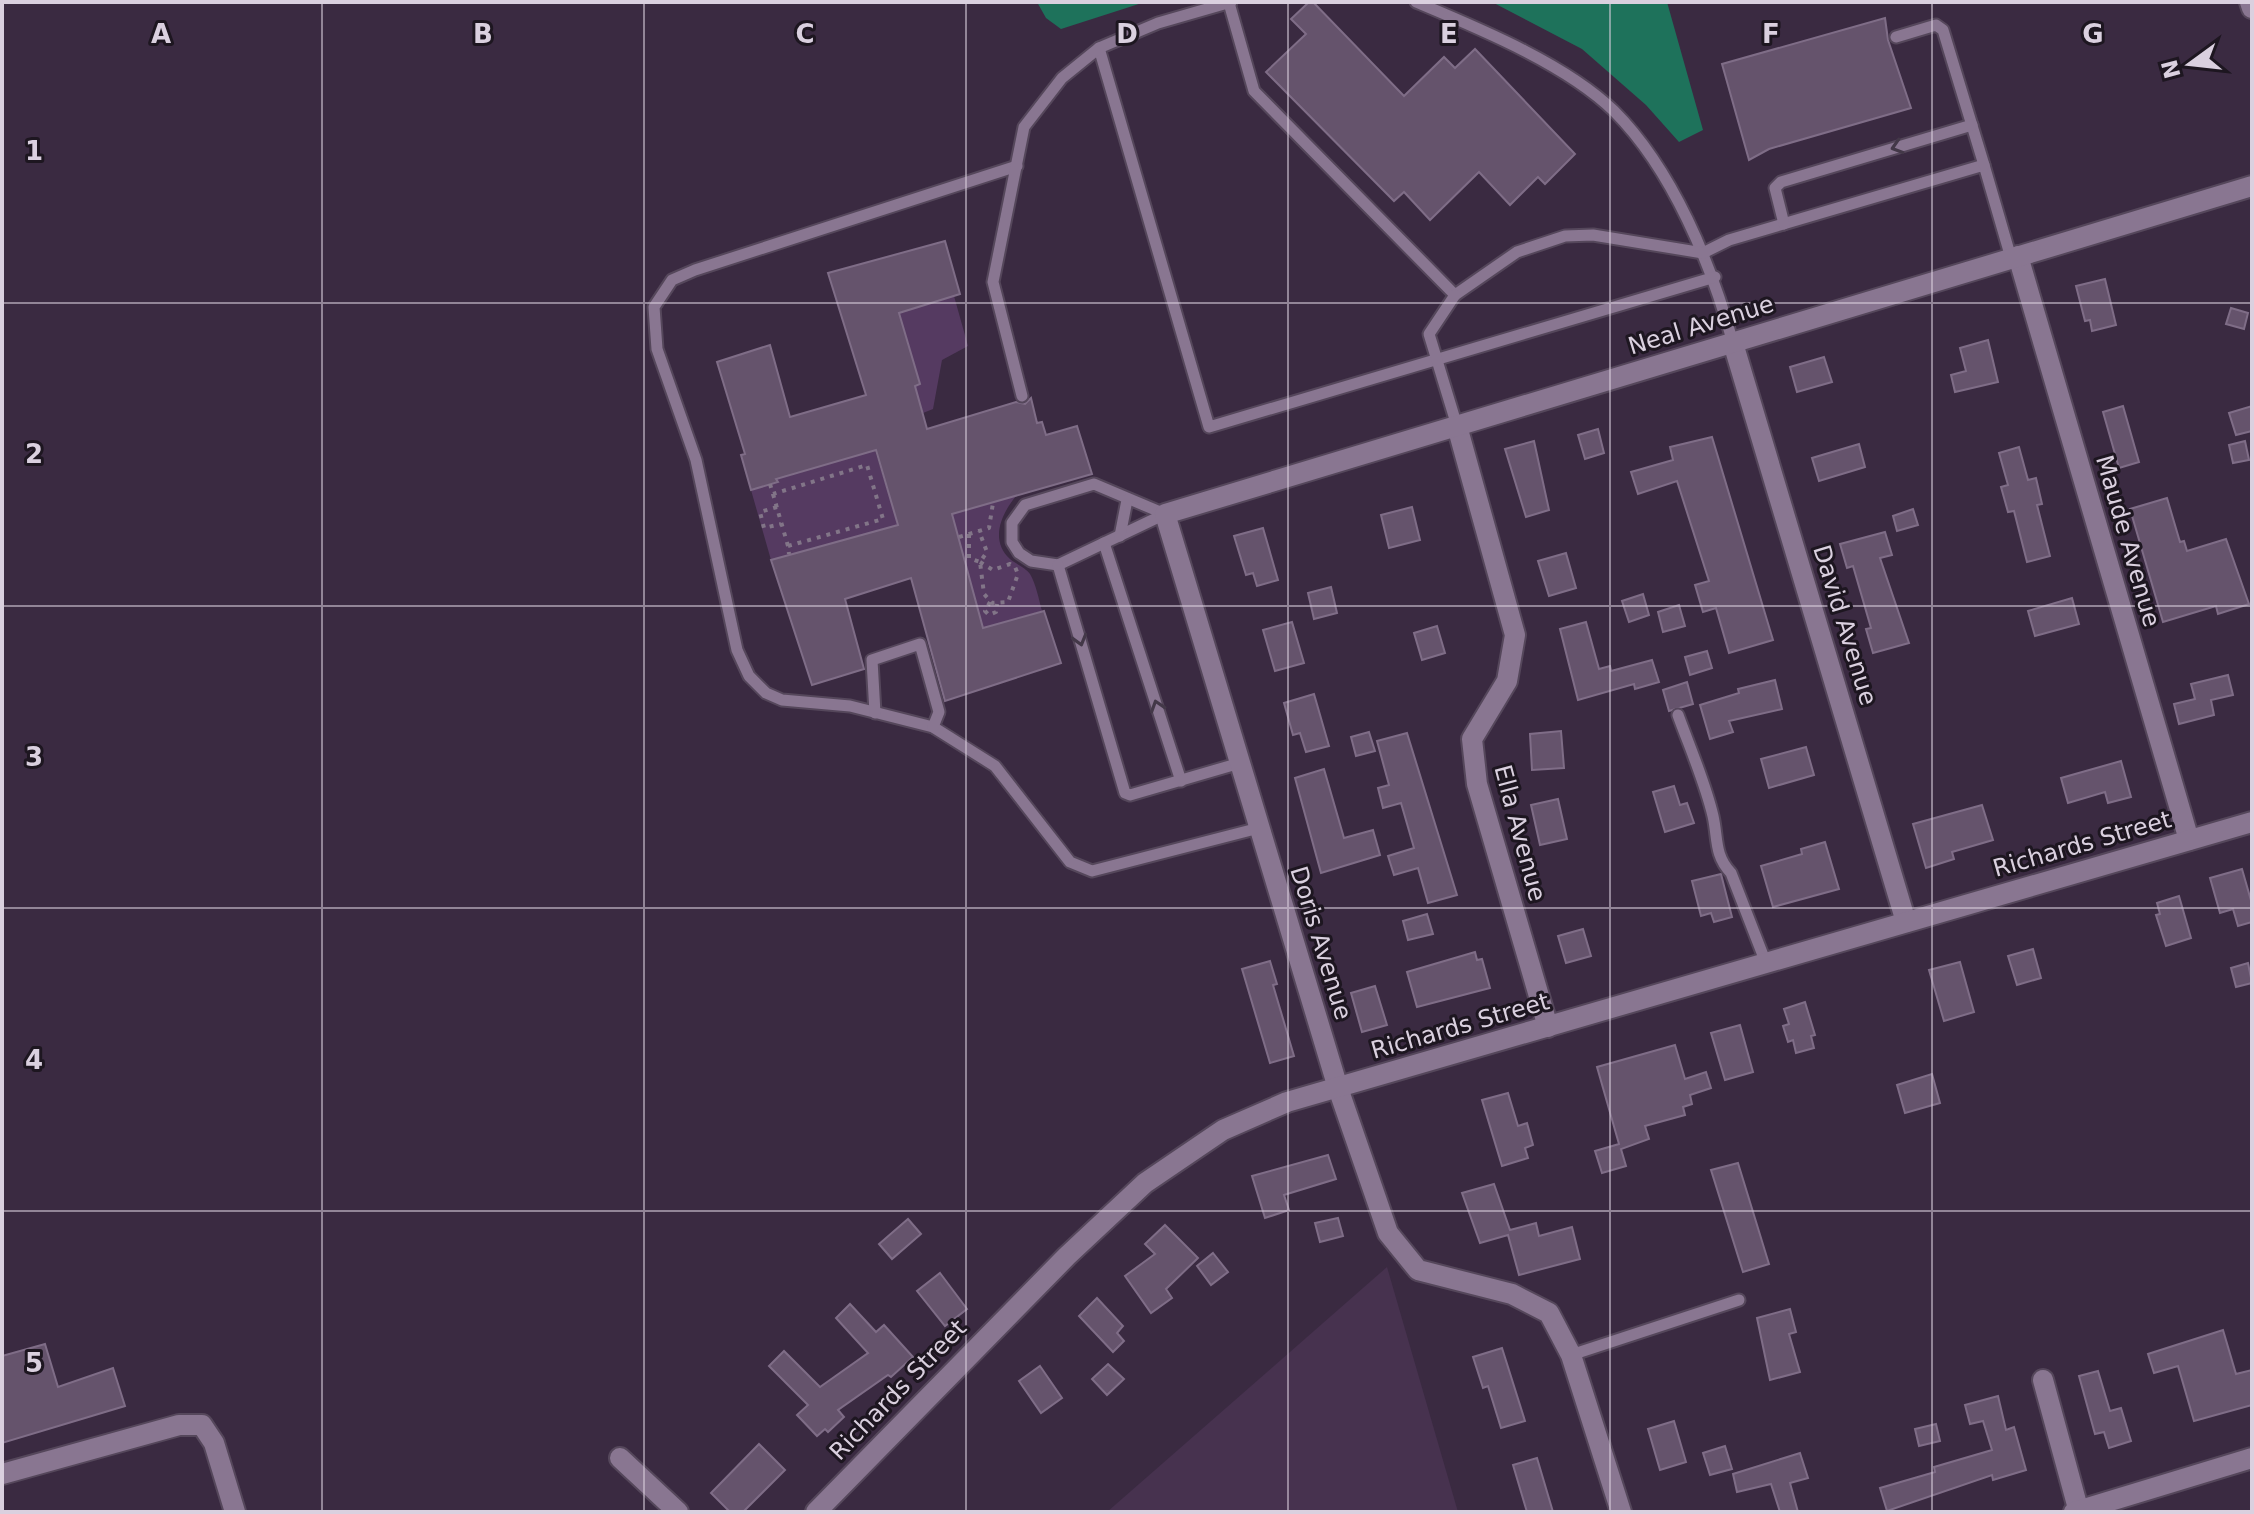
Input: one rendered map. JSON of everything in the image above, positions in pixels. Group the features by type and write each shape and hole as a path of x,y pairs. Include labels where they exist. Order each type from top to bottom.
{"street":[{"path":"2250,2 2252,8"},
{"name":"Neal Avenue","path":"1165,514 2252,186"},
{"name":"Maude Avenue","path":"2014,257 2189,840"},
{"name":"David Avenue","path":"1733,343 1906,922"},
{"name":"Ella Avenue","path":"1457,426 1515,635 1507,681 1472,739 1477,784 1548,1027"},
{"name":"Doris Avenue","path":"1165,514 1338,1088 1388,1233 1418,1270 1512,1294 1549,1313 1571,1355 1621,1512"},
{"name":"Richards Street","path":"816,1512 1067,1256 1145,1183 1223,1130 1287,1102 2252,822"},
{"path":"2043,1380 2077,1512 2252,1458"},
{"path":"2,1474 179,1425 202,1425 214,1443 235,1512"},
{"path":"620,1458 678,1512"}],"lane":[{"path":"1022,396 993,282 1024,127 1062,78 1099,48 1158,23 1230,2 1254,91 1455,295"},
{"path":"1416,2 1479,29 1555,69 1613,111 1660,172 1703,253 1715,277 1733,343"},
{"path":"1896,37 1936,25 1943,30 2014,257"},
{"path":"1099,48 1209,427 1715,277"},
{"path":"1784,224 1775,188 1781,182 1972,125"},
{"path":"1457,426 1429,334 1455,295 1517,252 1565,236 1593,235 1703,253 1729,240 1984,165"},
{"path":"1017,166 695,270 672,280 654,307 657,349 696,460 737,650 749,676 766,693 782,700 850,706 933,727 995,766 1070,862 1092,871 1259,828"},
{"path":"1094,484 1165,514 1058,565 1031,561 1019,553 1012,533 1017,513 1041,498 1094,484"},
{"path":"1120,536 1127,500"},
{"path":"1104,543 1181,781"},
{"path":"1058,565 1125,793 1130,795 1240,763"},
{"path":"875,713 872,660 920,644 939,712 933,727"},
{"path":"1678,715 1714,818 1713,837 1723,864 1731,873 1766,963"},
{"path":"1571,1355 1739,1300"}],"path":[{"path":"773,494 867,465 883,519 788,546"},
{"path":"770,484 789,554"},
{"path":"959,537 989,528 993,503"},
{"path":"777,507 758,512 764,528 781,524"},
{"path":"979,531 987,552 980,562 984,594 990,602 1008,602 1018,574 1010,564 982,571"},
{"path":"969,534 969,558 993,570"},
{"path":"990,602 985,611 989,615 996,612 997,604"}],"shaded area":[{"path":"1037,2 1145,2 1061,29 1046,18"},
{"path":"1492,2 1667,2 1703,130 1679,142 1646,105 1582,49"},
{"path":"954,296 968,346 942,360 933,409 923,413 915,386 920,383 899,313"},
{"path":"874,447 899,528 771,560 751,490 777,482 776,479 865,453"},
{"path":"1016,496 1002,518 1000,544 1010,559 1030,574 1042,611 983,628 952,514"},
{"path":"1387,1267 1458,1512 1107,1512"}],"building":[{"path":"1309,2 1313,2 1404,96 1444,57 1455,68 1475,49 1575,154 1545,184 1538,177 1510,205 1479,172 1430,220 1404,192 1394,201 1266,72 1306,34 1291,19"},
{"path":"1885,18 1888,40 1911,108 1769,149 1749,160 1722,64"},
{"path":"945,241 960,294 899,313 920,384 915,386 927,429 1016,402 1025,404 1031,398 1037,423 1042,422 1046,435 1077,426 1092,474 952,514 983,628 1044,611 1061,663 945,701 911,578 845,599 864,669 812,685 771,560 898,525 876,450 776,479 778,482 751,490 741,455 745,454 717,362 770,345 790,417 866,395 828,273"},
{"path":"2105,279 2116,325 2092,331 2090,320 2085,321 2076,286"},
{"path":"2231,308 2248,313 2244,329 2226,324"},
{"path":"1988,340 1998,382 1955,392 1951,375 1966,371 1960,348"},
{"path":"1824,357 1832,382 1797,392 1790,367"},
{"path":"2123,406 2139,462 2119,468 2103,412"},
{"path":"2252,406 2252,431 2236,435 2229,413"},
{"path":"1598,429 1604,453 1585,459 1578,435"},
{"path":"1712,437 1773,640 1729,653 1716,608 1703,612 1695,585 1709,581 1677,481 1638,494 1631,472 1673,460 1670,447"},
{"path":"1534,441 1549,510 1526,517 1505,449"},
{"path":"2245,441 2249,460 2233,463 2229,445"},
{"path":"1859,444 1865,467 1819,481 1812,458"},
{"path":"2019,447 2028,480 2036,478 2042,504 2037,505 2050,556 2027,562 2014,511 2008,512 2001,487 2008,485 1999,453"},
{"path":"2167,498 2180,542 2184,541 2187,551 2226,539 2249,604 2218,614 2216,606 2163,622 2130,509"},
{"path":"1412,507 1420,540 1389,548 1381,515"},
{"path":"1913,509 1918,525 1897,531 1893,516"},
{"path":"1263,528 1278,580 1257,586 1253,573 1246,575 1234,536"},
{"path":"1885,532 1892,555 1880,558 1909,643 1873,653 1866,629 1871,628 1853,566 1847,568 1840,544"},
{"path":"1566,553 1576,588 1549,596 1538,561"},
{"path":"1331,587 1337,613 1314,619 1308,593"},
{"path":"1643,594 1649,615 1629,622 1622,601"},
{"path":"2072,598 2079,624 2035,636 2028,611"},
{"path":"1679,605 1685,626 1663,632 1658,612"},
{"path":"1292,622 1304,663 1275,671 1263,630"},
{"path":"1586,622 1599,669 1610,666 1611,671 1652,660 1659,682 1635,689 1634,684 1578,700 1560,629"},
{"path":"1437,626 1445,653 1422,660 1414,633"},
{"path":"1707,651 1712,668 1690,675 1685,657"},
{"path":"2228,675 2233,695 2211,700 2214,715 2179,724 2174,704 2195,699 2191,684"},
{"path":"1775,680 1782,709 1729,721 1733,732 1710,739 1700,705 1739,693 1738,689"},
{"path":"1687,682 1693,704 1669,711 1663,690"},
{"path":"1314,694 1329,746 1306,752 1300,733 1293,735 1284,703"},
{"path":"1561,731 1564,768 1532,770 1530,734"},
{"path":"1369,732 1375,751 1356,756 1351,737"},
{"path":"1407,733 1457,895 1428,903 1418,868 1394,875 1388,856 1414,848 1401,803 1383,808 1378,788 1389,785 1377,741"},
{"path":"1806,747 1814,775 1769,788 1761,759"},
{"path":"2121,761 2131,797 2108,803 2105,792 2068,803 2061,778"},
{"path":"1324,769 1344,838 1373,830 1380,855 1321,873 1295,778"},
{"path":"1674,786 1680,805 1687,803 1694,823 1665,832 1653,792"},
{"path":"1558,799 1567,839 1540,845 1531,805"},
{"path":"1982,805 1993,840 1952,852 1954,859 1926,868 1913,824"},
{"path":"1825,842 1839,889 1773,907 1761,866 1802,854 1801,849"},
{"path":"2242,869 2252,904 2252,922 2238,926 2233,909 2220,913 2210,878"},
{"path":"1721,874 1732,917 1714,922 1711,913 1701,916 1692,881"},
{"path":"2179,896 2191,938 2166,946 2156,915 2160,914 2157,903"},
{"path":"1427,914 1433,934 1408,940 1403,921"},
{"path":"1583,929 1591,956 1566,963 1558,936"},
{"path":"2033,949 2041,978 2017,985 2008,956"},
{"path":"1475,952 1477,960 1482,959 1490,988 1417,1007 1407,972"},
{"path":"1270,961 1277,984 1273,985 1294,1056 1270,1063 1242,969"},
{"path":"1960,962 1974,1012 1944,1021 1929,970"},
{"path":"2248,963 2252,983 2236,987 2231,968"},
{"path":"1375,986 1387,1025 1362,1032 1351,993"},
{"path":"1805,1002 1815,1035 1811,1036 1814,1048 1796,1053 1793,1040 1788,1042 1783,1026 1789,1024 1784,1009"},
{"path":"1740,1025 1753,1072 1725,1080 1711,1033"},
{"path":"1675,1045 1685,1079 1706,1072 1711,1088 1690,1095 1692,1104 1683,1107 1685,1115 1645,1126 1649,1139 1621,1149 1626,1166 1602,1173 1595,1151 1619,1144 1597,1067"},
{"path":"1932,1074 1940,1103 1905,1113 1897,1085"},
{"path":"1508,1093 1518,1126 1527,1123 1533,1145 1525,1148 1528,1158 1502,1166 1482,1100"},
{"path":"1328,1155 1336,1179 1284,1195 1289,1210 1265,1218 1252,1176"},
{"path":"1738,1163 1769,1264 1743,1272 1711,1170"},
{"path":"1494,1184 1510,1230 1536,1223 1539,1236 1572,1227 1580,1259 1519,1275 1508,1235 1480,1243 1462,1193"},
{"path":"1338,1218 1343,1236 1320,1242 1315,1223"},
{"path":"908,1219 921,1234 892,1259 879,1244"},
{"path":"1165,1225 1198,1258 1166,1289 1172,1298 1151,1313 1125,1276 1155,1254 1145,1244"},
{"path":"1213,1253 1228,1272 1211,1285 1197,1266"},
{"path":"940,1273 967,1309 945,1326 917,1291"},
{"path":"1097,1298 1123,1326 1117,1333 1124,1341 1113,1352 1079,1316"},
{"path":"850,1304 876,1332 884,1325 913,1357 891,1377 888,1375 838,1410 844,1417 828,1432 825,1429 817,1436 797,1415 808,1405 769,1366 784,1351 820,1387 868,1353 836,1318"},
{"path":"1790,1309 1796,1332 1789,1334 1800,1372 1770,1380 1757,1318"},
{"path":"2223,1330 2236,1374 2252,1370 2252,1405 2194,1421 2178,1366 2154,1373 2148,1354"},
{"path":"45,1344 58,1387 113,1368 125,1406 2,1443 2,1356"},
{"path":"1502,1348 1525,1421 1501,1428 1488,1386 1483,1388 1473,1357"},
{"path":"1108,1364 1124,1379 1107,1395 1092,1379"},
{"path":"1040,1366 1062,1398 1041,1413 1019,1381"},
{"path":"2098,1371 2110,1411 2121,1408 2131,1441 2109,1448 2104,1432 2095,1434 2079,1376"},
{"path":"1998,1396 2006,1430 2014,1427 2026,1470 1993,1480 1992,1475 1887,1511 1880,1488 1935,1472 1934,1467 1992,1450 1983,1421 1970,1424 1965,1405"},
{"path":"1674,1421 1686,1462 1660,1470 1648,1429"},
{"path":"1936,1424 1940,1441 1919,1446 1915,1429"},
{"path":"759,1444 785,1470 743,1512 730,1512 711,1493"},
{"path":"1725,1446 1732,1469 1710,1475 1703,1453"},
{"path":"1800,1453 1808,1478 1790,1483 1798,1512 1780,1512 1771,1484 1737,1492 1733,1474"},
{"path":"1537,1458 1553,1512 1527,1512 1513,1465"}]}
